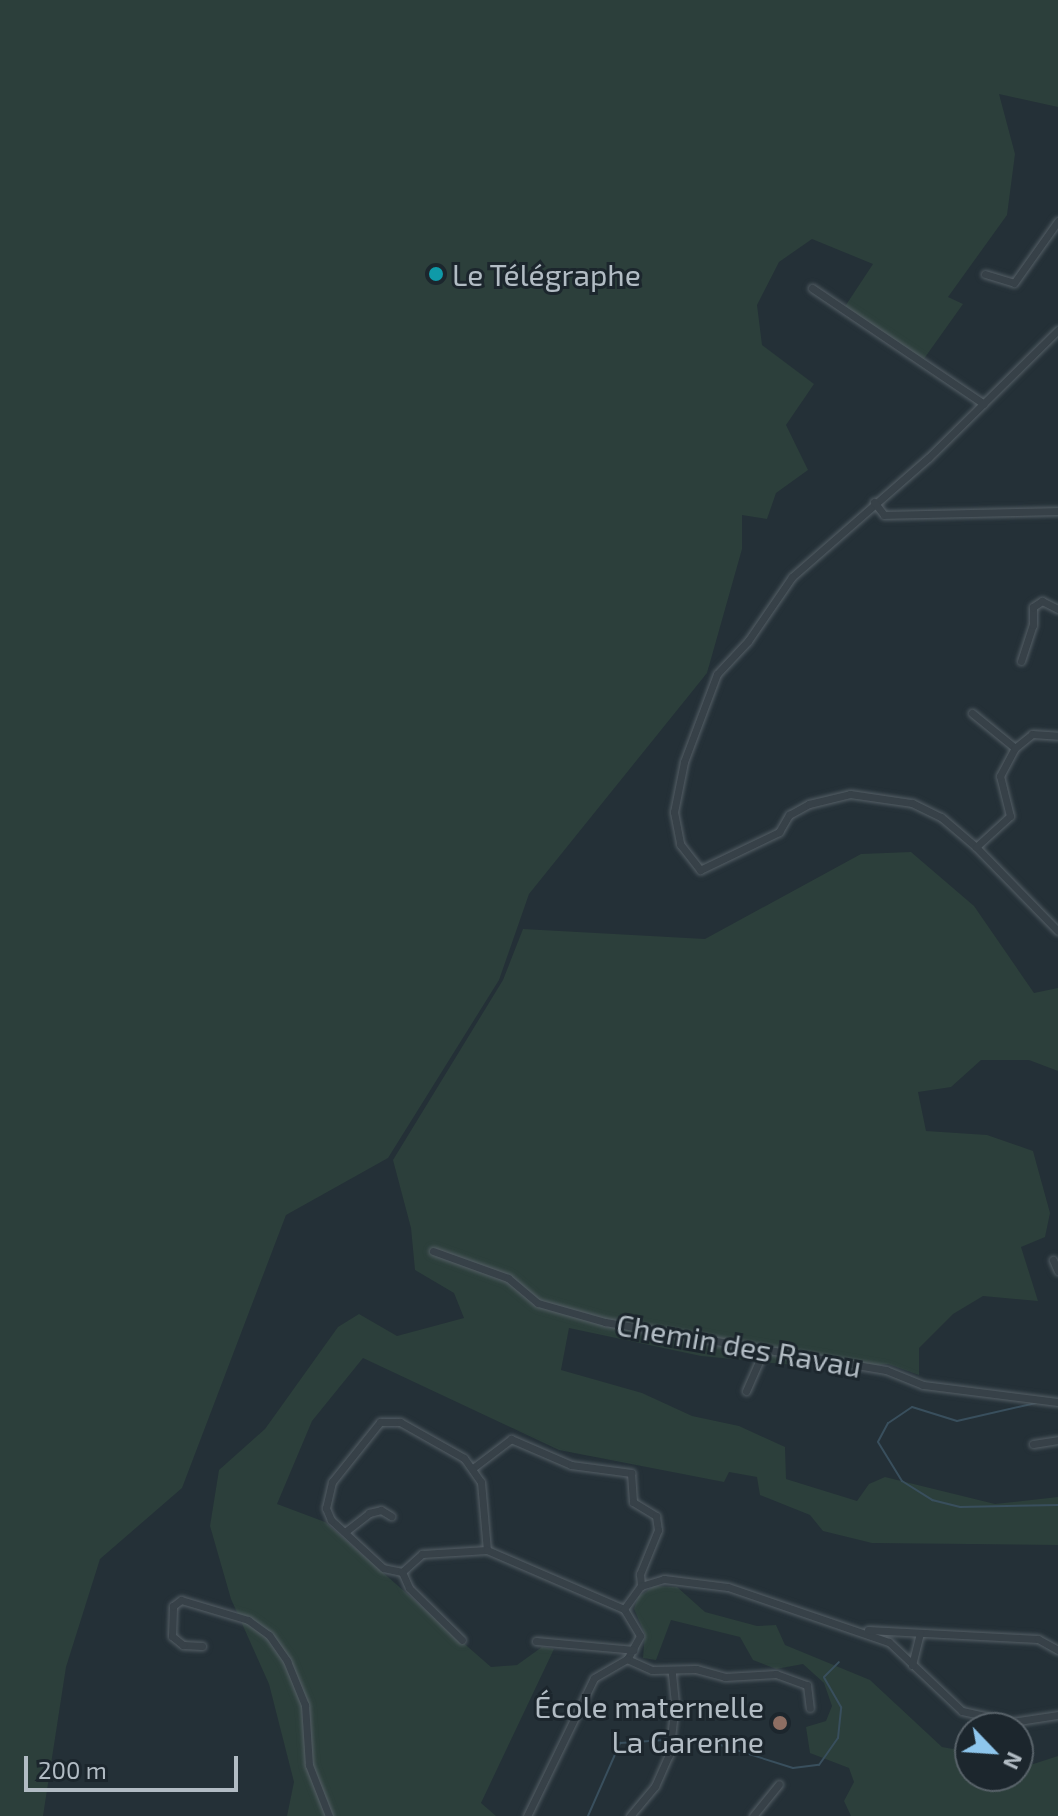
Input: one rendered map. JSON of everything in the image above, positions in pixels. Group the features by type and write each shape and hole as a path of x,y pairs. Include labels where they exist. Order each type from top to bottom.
{"street":[{"path":"985,274 1014,283 1058,221"},
{"path":"812,288 984,404"},
{"path":"1058,330 984,404 792,577 748,641 717,674 684,762 674,812 677,836 693,865 706,868 779,832 789,815 809,804 841,794 912,803 941,817 976,847 1058,931"},
{"path":"874,502 884,515 1058,511"},
{"path":"1021,661 1033,625 1033,607 1042,601 1058,609"},
{"path":"972,713 1015,748"},
{"path":"976,847 1010,816 1000,776 1015,748 1032,734 1058,736"},
{"name":"Chemin des Ravau","path":"433,1251 508,1278 538,1303 605,1322 886,1370 923,1385 1058,1402"},
{"path":"1053,1260 1058,1271"},
{"path":"746,1391 764,1350"},
{"path":"402,1572 383,1568 331,1520 327,1495 361,1440 380,1422 400,1422 450,1448 473,1468 484,1496 487,1550"},
{"path":"473,1468 511,1439 571,1465 631,1473 633,1502 656,1516 658,1530 640,1574 641,1586 624,1609"},
{"path":"1033,1444 1058,1440"},
{"path":"345,1532 369,1513 381,1510 391,1516"},
{"path":"402,1572 422,1554 487,1550 624,1609 637,1626 634,1650 627,1659 594,1678 527,1816"},
{"path":"402,1572 409,1588 462,1640"},
{"path":"641,1586 684,1578 867,1630 889,1642 962,1711 1012,1722 1058,1715"},
{"path":"202,1646 183,1645 172,1636 173,1606 181,1600 248,1620 269,1635 287,1661 305,1705 309,1765 329,1816"},
{"path":"867,1630 1038,1639 1058,1650"},
{"path":"912,1667 920,1633"},
{"path":"536,1641 634,1650"},
{"path":"627,1659 645,1670 672,1672 696,1669 725,1677 776,1674 807,1685 810,1708"},
{"path":"630,1816 655,1786 669,1755 675,1703 672,1672"},
{"path":"753,1816 779,1784"}],"green space":[{"path":"0,0 1058,0 1058,107 999,94 1015,154 1007,215 948,297 963,304 921,363 844,308 873,264 812,239 779,262 757,305 762,345 814,384 786,425 808,470 776,493 767,519 742,515 742,549 707,673 529,894 499,980 388,1158 286,1215 182,1488 100,1559 66,1667 43,1816 0,1816"},
{"path":"911,852 974,906 1034,993 1058,988 1058,1071 1029,1060 981,1060 951,1087 918,1092 926,1131 987,1135 1033,1151 1050,1213 1045,1237 1021,1247 1038,1301 983,1296 953,1314 919,1348 919,1375 888,1364 835,1369 701,1356 569,1328 561,1370 642,1393 692,1416 739,1426 785,1447 786,1479 857,1501 869,1484 885,1477 995,1504 1058,1497 1058,1545 872,1543 823,1531 810,1515 760,1495 757,1477 729,1472 724,1482 559,1450 363,1358 312,1421 277,1504 325,1522 491,1667 517,1665 542,1647 554,1649 481,1803 496,1816 287,1816 294,1782 269,1684 231,1599 210,1526 219,1470 265,1429 338,1327 359,1314 397,1336 464,1318 454,1293 415,1270 411,1228 393,1160 503,980 523,929 705,939 861,854"},
{"path":"654,1586 677,1587 705,1612 757,1626 776,1625 785,1645 870,1680 942,1747 954,1749 954,1792 1034,1792 1034,1764 1058,1756 1058,1816 851,1816 844,1801 854,1782 849,1768 810,1753 806,1727 826,1721 832,1706 824,1683 803,1664 776,1669 753,1660 740,1637 671,1620 656,1660 643,1658 645,1634 634,1609 638,1597"}],"waterway":[{"path":"1036,1403 957,1421 912,1407 888,1423 878,1442 902,1481 932,1500 960,1507 1058,1505"},
{"path":"676,1741 711,1742 793,1768 819,1765 838,1738 841,1707 824,1677 839,1662"},
{"path":"588,1816 620,1743 665,1740"}],"place":[{"name":"Le Télégraphe","path":"436,274"},
{"name":"École maternelle La Garenne","path":"780,1723"}]}
